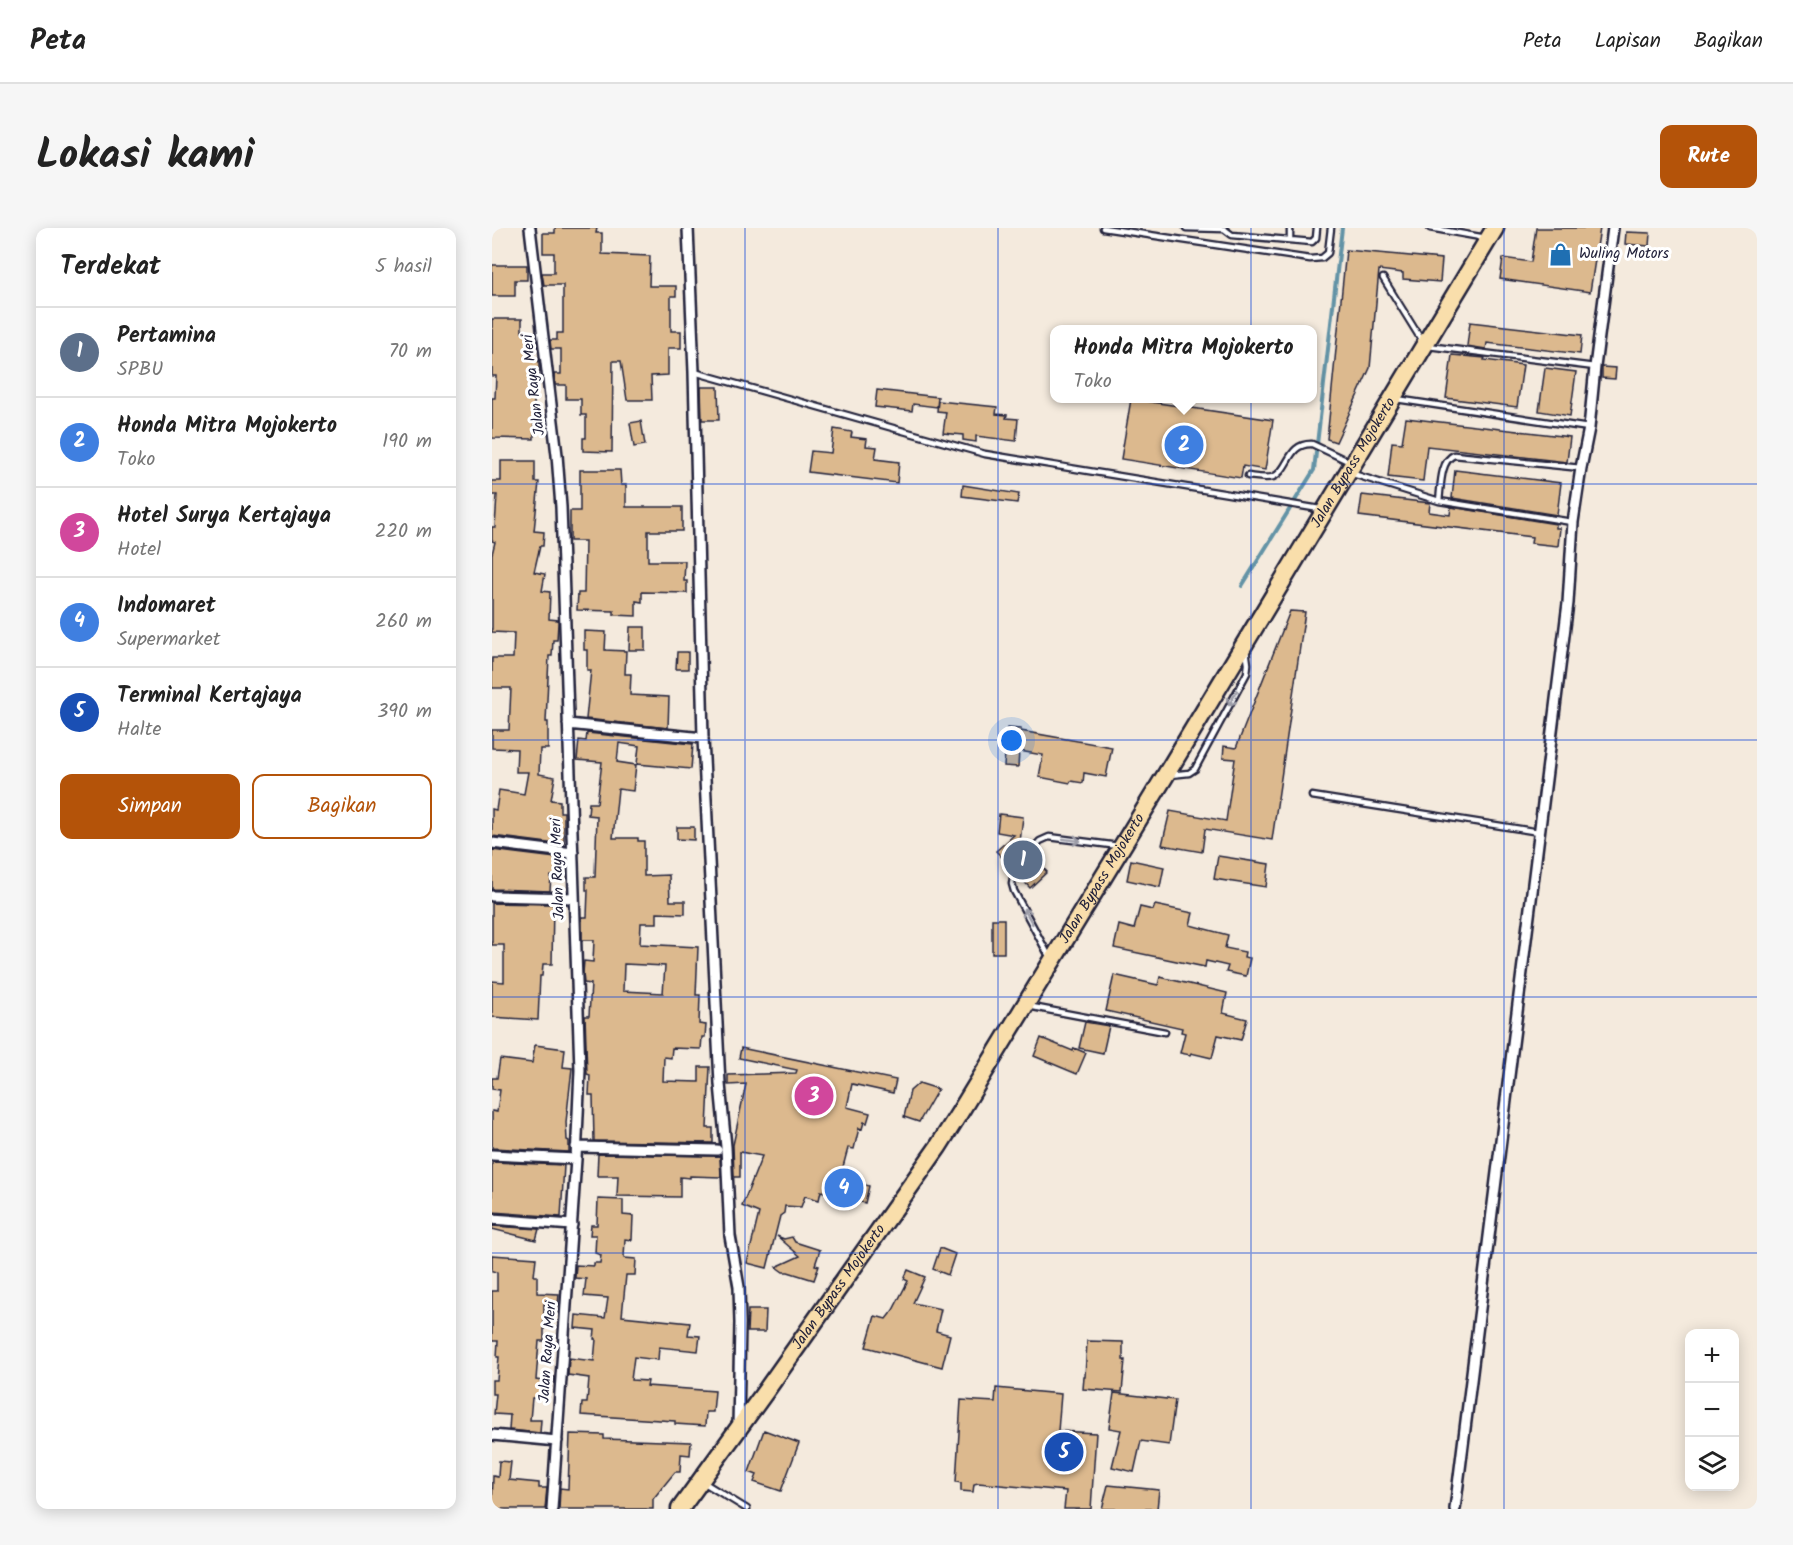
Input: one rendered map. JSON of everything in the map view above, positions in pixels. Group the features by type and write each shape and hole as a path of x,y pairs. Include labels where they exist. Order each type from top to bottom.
{"highway":[{"name":"Jalan Bypass Mojokerto","path":"680,1509 938,1147 1165,776 1491,233"}],"street":[{"name":"Jalan Raya Meri","path":"530,228 559,480 580,1070 572,1224 552,1509"},
{"path":"688,228 703,738 730,1236 739,1287 738,1429"},
{"path":"1455,1509 1568,603 1573,522 1589,428 1613,228"},
{"path":"568,724 703,738"},
{"path":"492,843 573,853"},
{"path":"492,896 574,898"},
{"path":"576,1147 717,1150"},
{"path":"492,1155 576,1159"},
{"path":"492,1220 572,1224"},
{"path":"492,1435 557,1441"}],"lane":[{"path":"1103,228 1310,259 1322,258 1328,253 1331,228"},
{"path":"1186,228 1224,229 1232,235 1314,241 1317,228"},
{"path":"1290,228 1290,240"},
{"path":"1430,228 1491,233"},
{"path":"1383,278 1424,345 1595,367"},
{"path":"694,372 985,454 1324,510"},
{"path":"1391,399 1589,428"},
{"path":"1248,476 1263,478 1275,476 1297,448 1312,444 1325,449 1350,468 1438,501 1573,522"},
{"path":"1438,501 1445,462 1454,455 1581,468"},
{"path":"1312,796 1539,832"},
{"path":"1029,852 1040,841 1049,837 1121,846"},
{"path":"1014,871 1012,884 1014,891 1052,960"},
{"path":"1025,1006 1165,1032"},
{"path":"701,1480 747,1509"}],"building":[{"path":"555,228 597,228 596,233 602,233 602,254 650,256 649,286 676,286 676,296 671,296 671,331 681,331 681,348 668,348 668,375 651,376 652,400 627,400 621,361 613,361 612,452 583,451 583,438 586,438 586,415 581,415 581,399 566,399 566,385 555,385 554,374 561,374 561,349 551,349 550,340 557,340 557,333 563,333 563,285 544,285 542,273 554,273 554,253 543,253 543,233 555,233"},
{"path":"1536,228 1600,228 1590,292 1500,279 1503,258 1531,262"},
{"path":"1626,232 1650,233 1649,246 1625,244"},
{"path":"1346,250 1442,259 1440,282 1403,279 1403,273 1379,270 1370,368 1336,442 1327,439"},
{"path":"492,265 527,265 527,280 515,280 515,296 492,296"},
{"path":"492,319 522,319 522,332 529,332 529,360 539,360 539,376 529,376 529,399 534,399 534,439 492,438 492,398 495,398 496,376 492,376"},
{"path":"1470,322 1582,335 1580,354 1487,343 1486,349 1467,346"},
{"path":"1452,355 1523,365 1517,407 1446,398"},
{"path":"1602,367 1616,368 1615,379 1602,378"},
{"path":"1545,368 1576,372 1570,416 1539,411"},
{"path":"701,387 718,387 719,420 702,420"},
{"path":"877,390 938,397 937,407 913,404 912,411 875,407"},
{"path":"938,401 997,407 996,414 1018,419 1016,441 976,436 976,442 963,440 963,435 943,433 946,412 937,411"},
{"path":"1130,403 1158,403 1273,420 1265,470 1243,466 1241,478 1121,459"},
{"path":"1406,418 1570,437 1567,462 1427,446 1423,481 1388,477 1392,442 1402,443"},
{"path":"641,421 645,445 634,447 630,423"},
{"path":"834,429 852,432 851,437 867,439 866,446 877,447 875,459 899,462 897,483 808,472 811,451 831,453"},
{"path":"501,461 535,461 535,482 539,482 534,531 544,532 543,546 540,546 534,572 545,574 542,591 550,592 549,619 558,620 558,623 557,640 553,640 552,656 549,656 546,722 548,722 548,749 540,749 539,774 555,777 551,800 560,801 560,812 564,812 564,845 492,836 492,809 496,810 499,790 524,794 528,772 516,772 517,749 492,748 492,730 509,730 511,688 492,688 492,658 513,658 514,633 492,632 492,554 495,542 492,541 492,527 495,527 497,495 492,495 492,481 501,481"},
{"path":"580,470 620,470 621,485 626,485 626,507 682,507 682,531 648,531 648,561 685,561 684,581 687,581 687,593 642,592 642,602 636,601 636,616 614,615 614,611 577,610 578,593 584,593 585,541 570,541 570,511 580,511"},
{"path":"1455,470 1561,483 1557,515 1452,498"},
{"path":"963,485 1019,494 1017,503 962,496"},
{"path":"1362,495 1430,503 1429,512 1450,515 1451,507 1556,524 1556,528 1560,528 1558,546 1531,543 1532,537 1359,516"},
{"path":"1290,611 1305,612 1272,840 1205,829 1202,852 1162,845 1170,811 1226,821 1235,759 1223,758 1224,746 1236,748"},
{"path":"630,627 645,627 645,650 629,650"},
{"path":"584,631 606,632 605,650 626,651 625,674 631,674 630,695 669,697 668,728 586,719 591,670 587,670"},
{"path":"677,652 688,652 688,669 676,669"},
{"path":"1007,728 1112,747 1106,777 1084,773 1083,783 1071,781 1070,783 1039,777 1043,755 1019,751 1018,767 1004,766"},
{"path":"587,733 693,744 691,769 637,764 639,746 619,743 617,762 636,765 633,791 618,789 613,838 638,838 638,841 644,841 644,876 669,875 670,901 685,901 685,914 657,913 657,923 641,923 640,944 698,947 696,995 700,995 699,1024 706,1025 705,1037 702,1037 701,1049 672,1048 671,1058 664,1057 663,1081 699,1082 699,1067 710,1067 707,1128 713,1128 713,1143 594,1141 593,1095 589,1095 590,1075 587,1074 585,1016 589,1016 591,984 584,983 583,973 584,961 593,962 594,940 582,940 582,917 587,917 586,877 595,877 597,816 588,815 589,803 597,803 602,762 577,760 579,740 586,741","holes":["624,964 665,966 663,993 623,991"]},
{"path":"999,814 1023,817 1020,842 1026,849 1025,855 1032,856 1047,872 1030,888 1018,875 1017,868 1011,867 996,851 1014,835 997,832"},
{"path":"677,827 694,827 694,840 677,839"},
{"path":"492,850 564,859 561,877 551,876 550,891 492,889"},
{"path":"1218,856 1269,864 1266,887 1214,879"},
{"path":"1131,860 1164,867 1160,887 1127,880"},
{"path":"492,903 553,904 552,964 543,964 542,976 540,976 538,1020 492,1017 492,981 504,982 504,945 492,945"},
{"path":"1155,905 1193,913 1190,925 1228,935 1225,948 1245,952 1244,957 1250,958 1246,976 1226,972 1228,966 1206,961 1205,967 1114,948 1119,925 1134,929 1140,907 1153,910"},
{"path":"992,919 1004,919 1004,953 992,953"},
{"path":"1114,975 1158,985 1160,977 1227,993 1223,1013 1247,1019 1241,1040 1218,1035 1212,1058 1180,1053 1185,1033 1181,1032 1182,1028 1106,1011"},
{"path":"1085,1022 1109,1026 1103,1053 1079,1048"},
{"path":"1041,1038 1073,1051 1074,1048 1086,1053 1077,1074 1034,1056"},
{"path":"535,1045 565,1049 563,1067 572,1068 566,1122 569,1152 492,1148 492,1111 497,1112 500,1090 492,1089 492,1078 497,1078 500,1059 532,1063"},
{"path":"741,1048 896,1080 893,1093 852,1084 847,1107 870,1113 867,1123 864,1122 862,1129 859,1128 854,1149 848,1148 840,1178 869,1186 865,1203 821,1191 819,1200 805,1196 801,1207 785,1206 784,1213 780,1216 767,1268 747,1263 759,1213 742,1206 762,1156 740,1152 740,1177 734,1177 733,1145 746,1084 728,1085 728,1075 796,1073 797,1070 739,1058"},
{"path":"919,1083 938,1089 919,1122 904,1117 910,1091"},
{"path":"598,1154 720,1156 721,1177 680,1177 680,1197 617,1196 618,1176 597,1176"},
{"path":"492,1162 564,1165 561,1217 492,1212"},
{"path":"598,1199 623,1200 623,1215 633,1216 632,1240 625,1239 624,1258 636,1259 635,1275 626,1275 622,1316 690,1323 688,1335 700,1336 698,1351 659,1347 658,1360 634,1357 631,1380 648,1381 647,1386 715,1391 713,1412 706,1412 705,1426 675,1424 675,1421 581,1415 582,1403 587,1403 589,1378 568,1375 569,1358 594,1361 596,1339 594,1339 595,1330 575,1328 576,1315 605,1318 608,1298 584,1296 586,1279 575,1278 576,1265 594,1266 594,1263 600,1263 601,1255 595,1253 596,1235 590,1235 591,1225 597,1225"},
{"path":"492,1226 539,1229 536,1240 492,1229"},
{"path":"777,1236 784,1239 792,1237 795,1242 820,1250 815,1265 819,1266 814,1280 783,1272 776,1267 800,1256"},
{"path":"940,1248 955,1254 948,1275 933,1269"},
{"path":"492,1255 536,1258 534,1276 537,1276 537,1293 559,1294 558,1305 544,1304 544,1341 539,1341 536,1380 542,1381 541,1398 532,1398 530,1420 541,1420 540,1433 509,1430 510,1415 494,1414 496,1394 492,1394 492,1380 497,1380 499,1357 497,1357 498,1341 492,1341 492,1291 497,1291 497,1272 492,1271"},
{"path":"908,1270 925,1277 913,1303 941,1309 936,1331 950,1335 942,1367 866,1347 875,1316 886,1319 893,1310 908,1281 904,1279"},
{"path":"748,1310 766,1310 765,1332 747,1332"},
{"path":"1087,1341 1123,1342 1123,1360 1125,1360 1122,1392 1083,1389"},
{"path":"996,1388 1061,1394 1058,1431 1096,1433 1091,1509 1064,1509 1066,1491 978,1483 974,1484 973,1492 961,1491 961,1483 956,1482 961,1400 995,1402"},
{"path":"1114,1393 1175,1400 1169,1445 1141,1441 1134,1472 1112,1467 1121,1430 1109,1428"},
{"path":"764,1430 799,1443 781,1491 754,1482 757,1475 749,1472"},
{"path":"570,1434 604,1435 604,1439 691,1442 690,1455 681,1454 680,1472 675,1472 653,1499 653,1509 559,1509 560,1488 568,1489"},
{"path":"499,1461 511,1462 509,1480 539,1483 539,1488 547,1488 545,1509 492,1509 493,1476 498,1477"},
{"path":"1108,1485 1159,1490 1157,1509 1102,1509"}],"waterway":[{"path":"1242,586 1314,470 1342,228"}],"place":[{"name":"Wuling Motors","path":"1561,254"},
{"name":"Honda Mitra Mojokerto","path":"1184,445"},
{"name":"Pertamina","path":"1023,860"},
{"name":"Hotel Surya Kertajaya","path":"814,1096"},
{"name":"Indomaret","path":"844,1188"},
{"name":"Terminal Kertajaya","path":"1064,1452"}]}
